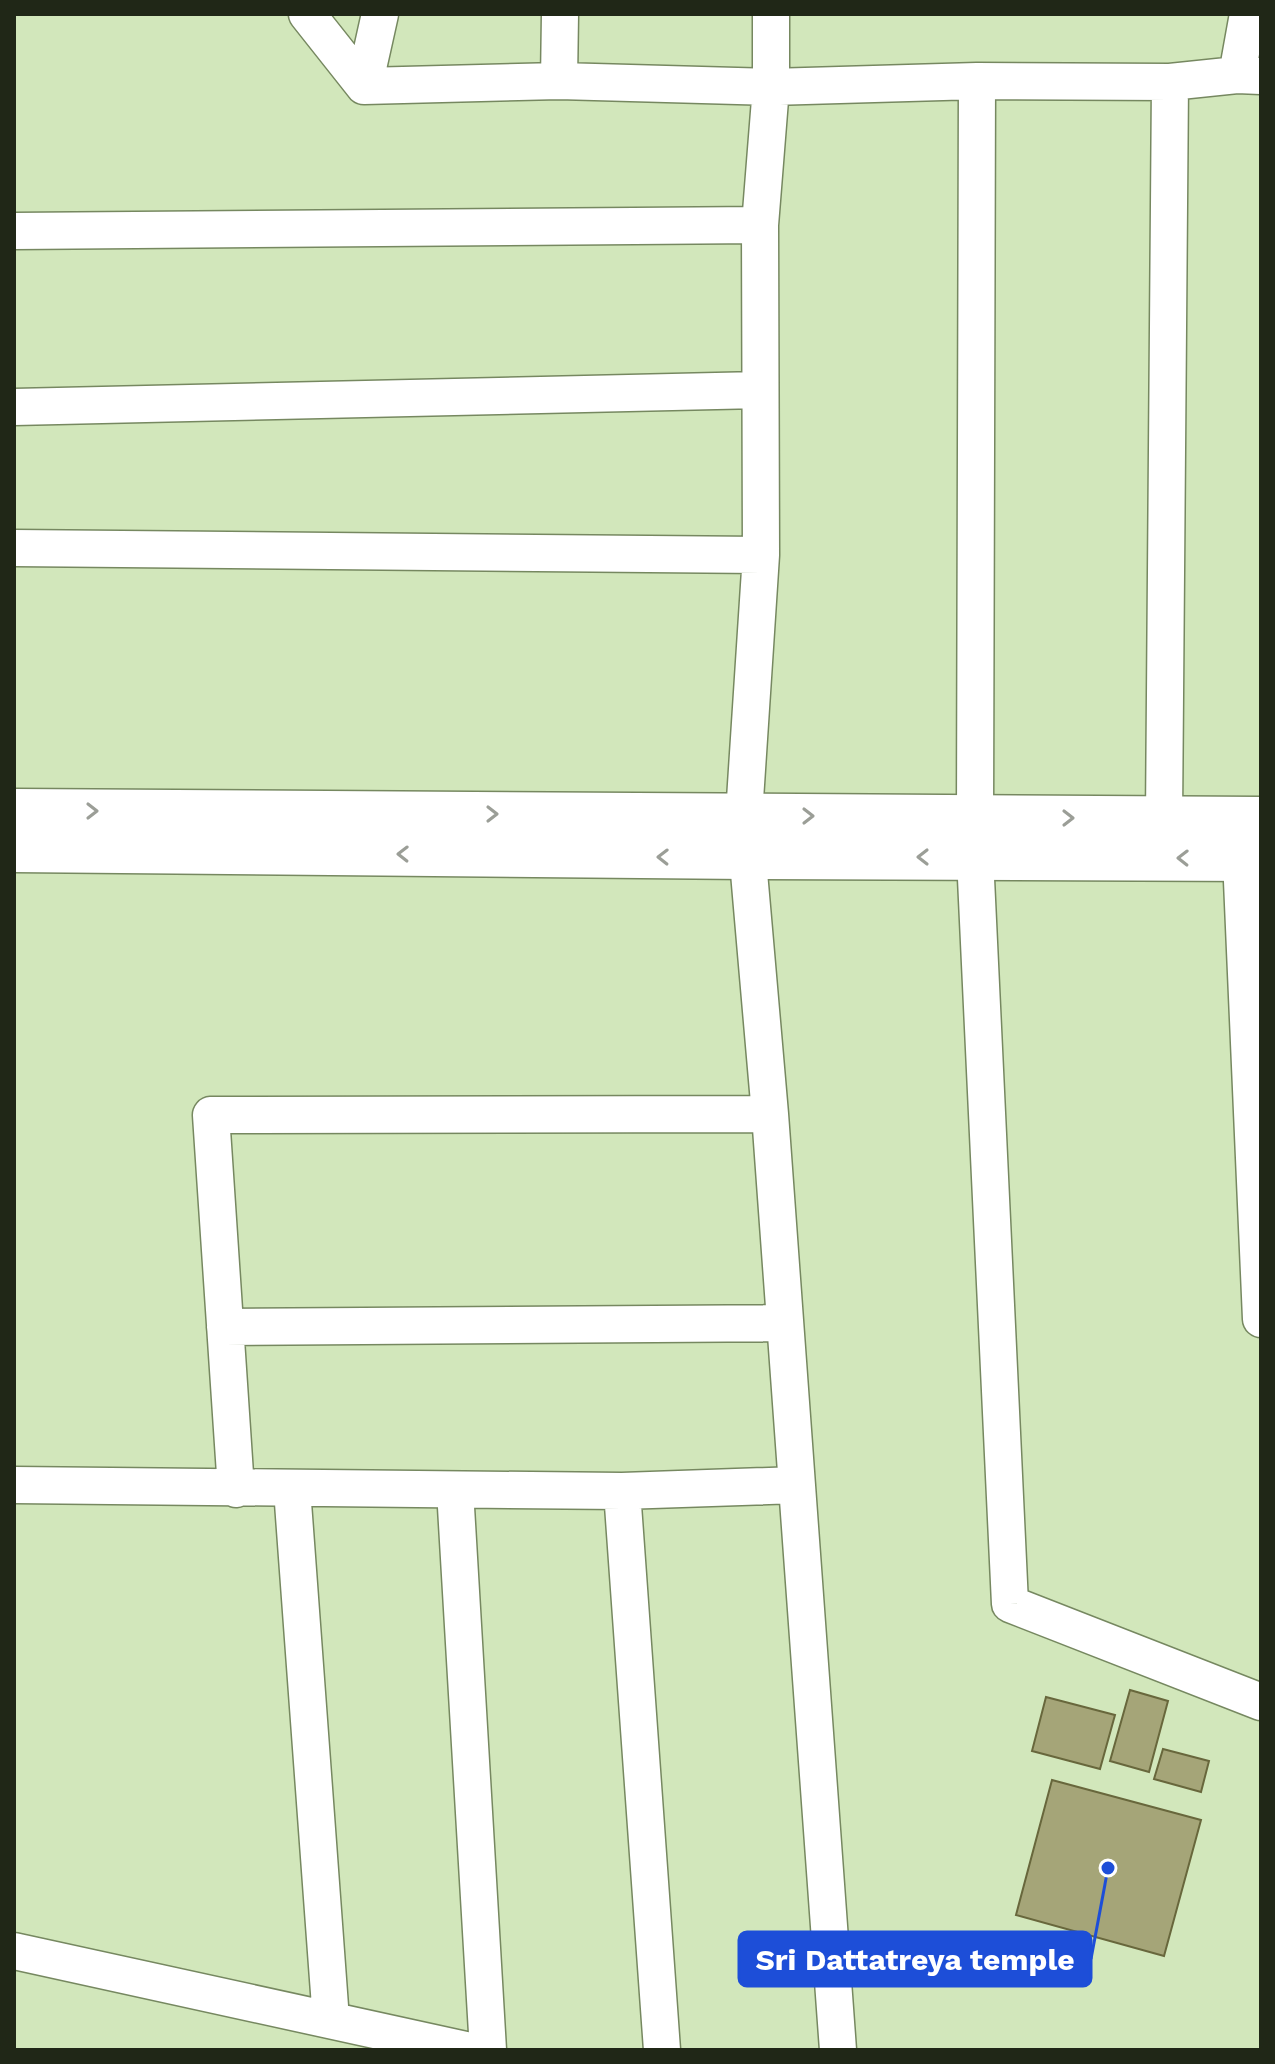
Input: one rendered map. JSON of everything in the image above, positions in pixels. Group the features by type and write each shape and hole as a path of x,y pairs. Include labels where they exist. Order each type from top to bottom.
{"street":[{"path":"307,14 364,86"},
{"path":"364,86 380,14"},
{"path":"559,81 560,14"},
{"path":"771,14 771,87 760,225 761,555 746,836 770,1114 838,2050"},
{"path":"364,86 559,81 771,87 977,81 1170,82 1249,76 1248,14"},
{"path":"977,81 975,837 1010,1604 1261,1702"},
{"path":"1164,818 1170,82"},
{"path":"14,231 760,225"},
{"path":"14,407 760,390"},
{"path":"14,548 761,555"},
{"path":"14,811 746,836"},
{"path":"975,837 1164,818 1261,819"},
{"path":"14,850 746,836 975,837 1251,858 1261,1319"},
{"path":"236,1489 211,1115 770,1114"},
{"path":"225,1327 785,1323"},
{"path":"14,1485 622,1491 797,1485"},
{"path":"292,1489 331,2020"},
{"path":"455,1490 488,2050"},
{"path":"622,1491 662,2050"},
{"path":"14,1951 466,2050"}],"building":[{"path":"1130,1690 1168,1701 1149,1772 1110,1761"},
{"path":"1046,1697 1115,1715 1100,1769 1032,1751"},
{"path":"1163,1749 1209,1761 1201,1792 1154,1779"},
{"path":"1052,1780 1201,1820 1164,1956 1016,1915"}],"place":[{"name":"Sri Dattatreya temple","path":"1108,1868"}]}
